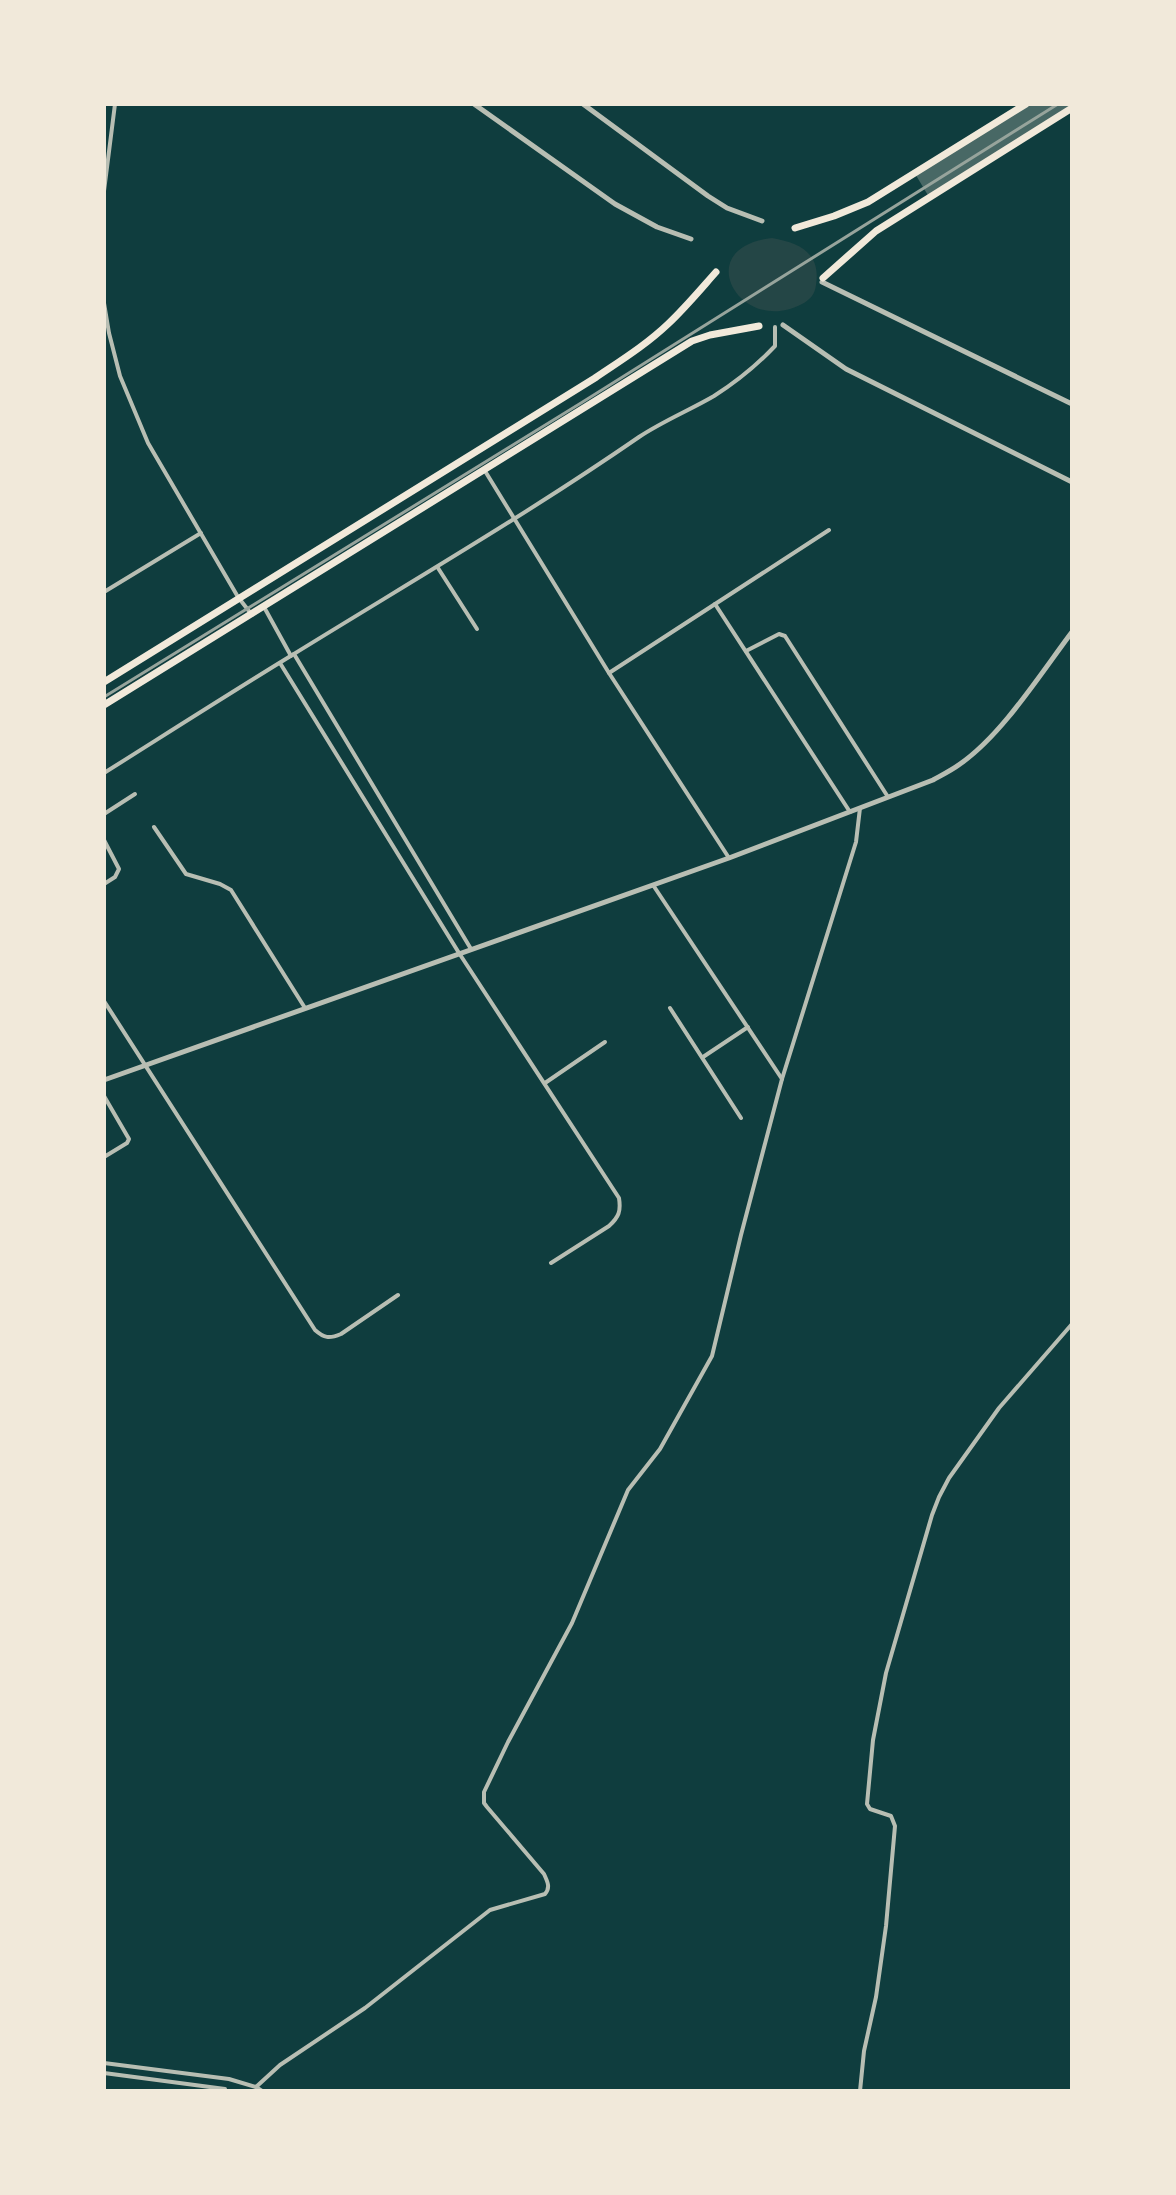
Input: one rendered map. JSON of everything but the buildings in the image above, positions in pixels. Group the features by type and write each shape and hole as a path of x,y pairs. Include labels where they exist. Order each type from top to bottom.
{"main road":[{"path":"795,228 868,202 1026,104"},
{"path":"822,280 876,231 1072,108"},
{"path":"104,682 595,378 667,326 716,272"},
{"path":"104,705 692,341 759,326"}],"street":[{"path":"104,191 115,104"},
{"path":"474,104 615,204 657,227 691,239"},
{"path":"583,104 708,196 727,208 762,221"},
{"path":"1011,113 1013,104"},
{"path":"822,280 1072,404"},
{"path":"104,303 116,362 148,443 238,597 252,615"},
{"path":"783,325 846,369 1072,482"},
{"path":"104,773 438,568 576,481 649,430 715,395 758,364 775,346 775,327"},
{"path":"484,469 609,673 729,858"},
{"path":"609,673 829,530"},
{"path":"104,592 201,533"},
{"path":"438,568 477,629"},
{"path":"715,604 850,812"},
{"path":"264,607 471,949"},
{"path":"104,1080 729,858 933,780 970,756 1017,707 1072,632"},
{"path":"746,651 779,634 785,636 888,797"},
{"path":"280,663 459,953 619,1198 616,1220 551,1263"},
{"path":"104,814 135,794"},
{"path":"256,2087 280,2065 365,2008 490,1910 547,1891 544,1874 484,1803 484,1792 572,1623 628,1490 660,1449 712,1356 782,1079 856,842 860,808"},
{"path":"154,827 186,874 231,890 305,1008"},
{"path":"104,840 119,869 115,877 104,884"},
{"path":"652,885 782,1079"},
{"path":"104,1001 315,1330 326,1338 341,1334 398,1295"},
{"path":"670,1008 741,1118"},
{"path":"702,1058 748,1027"},
{"path":"545,1083 605,1042"},
{"path":"104,1096 129,1139 104,1157"},
{"path":"860,2091 886,1926 895,1826 891,1816 870,1809 867,1804 873,1740 886,1673 932,1515 949,1478 999,1408 1072,1324"},
{"path":"104,2064 226,2079 262,2091"},
{"path":"104,2073 225,2090 226,2079"}],"shaded area":[{"path":"772,238 806,251 812,257 817,274 810,299 780,311 759,309 743,300 733,287 729,272 733,257 747,245"}],"railway":[{"path":"104,697 1058,104"}]}
